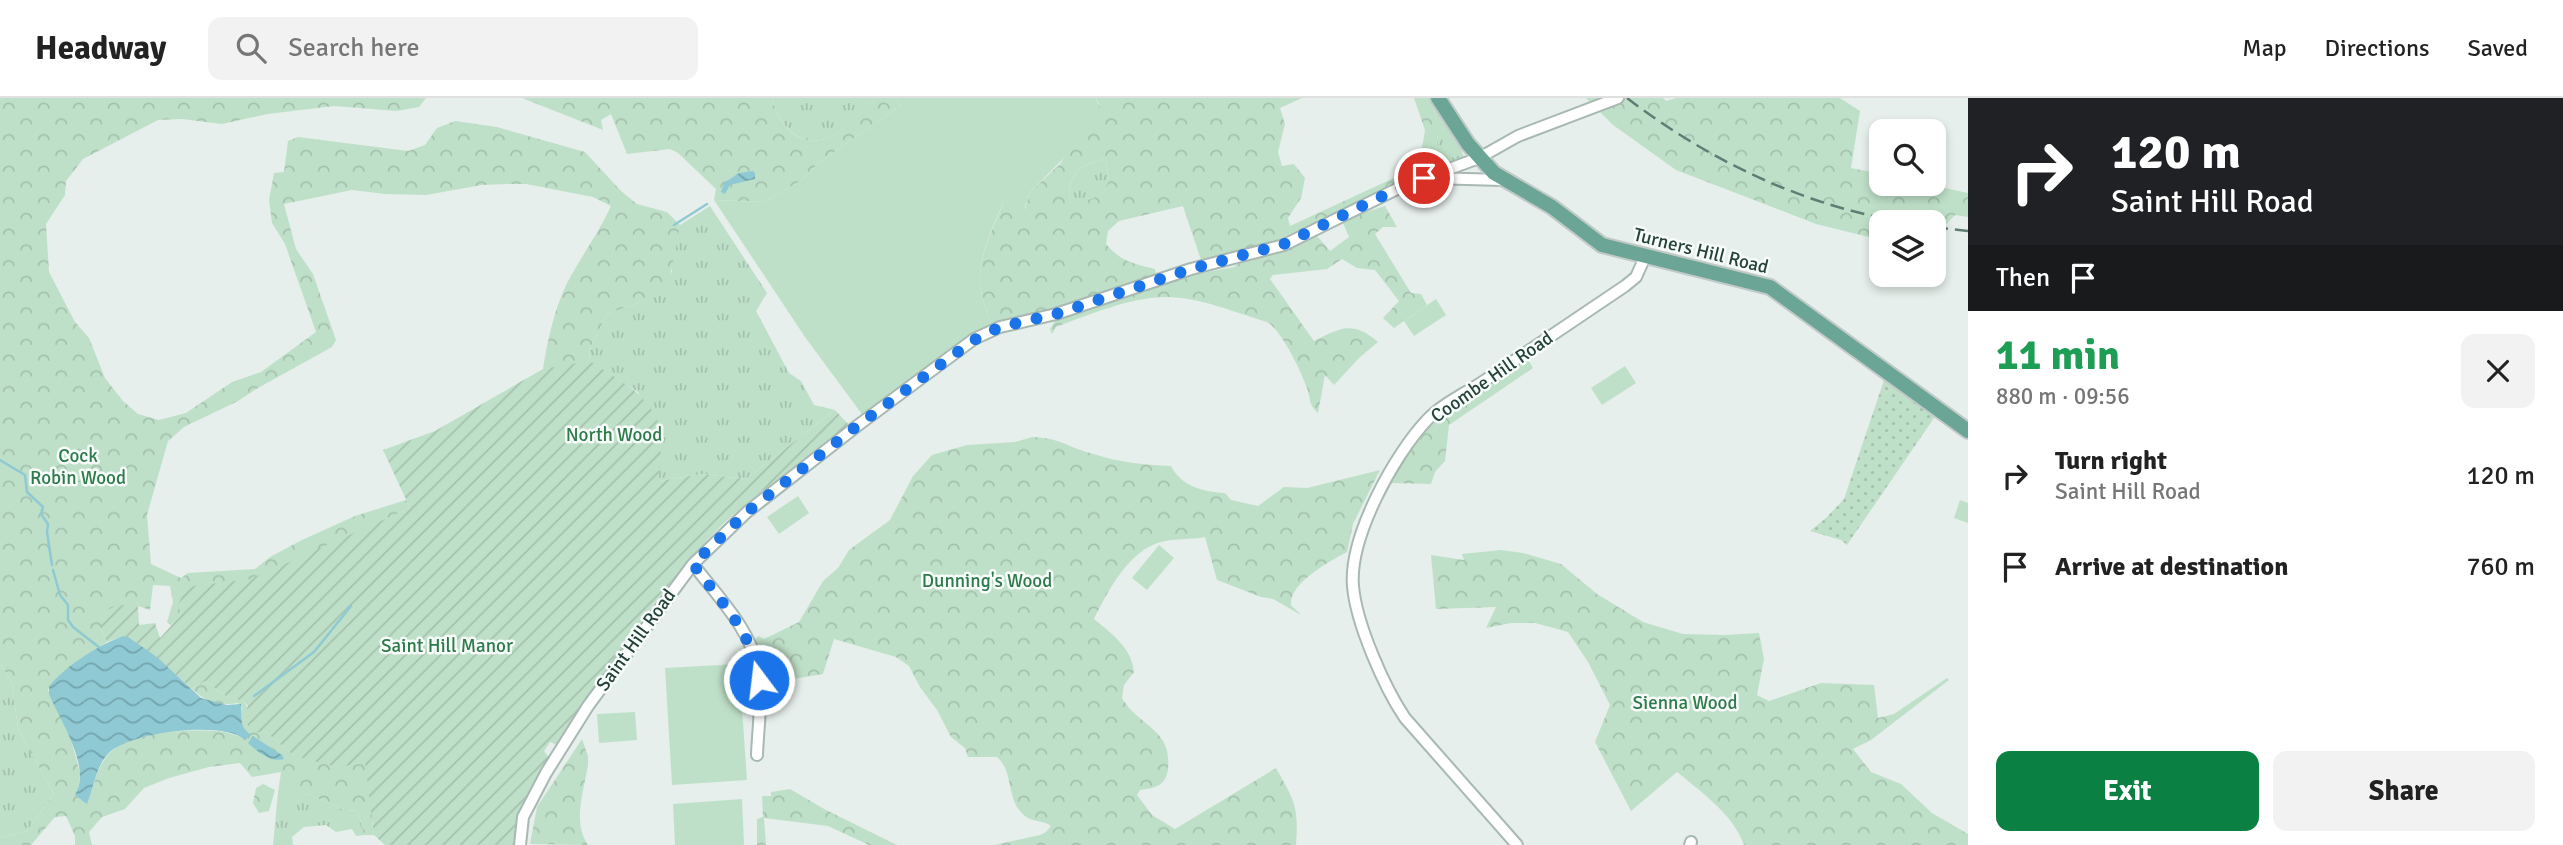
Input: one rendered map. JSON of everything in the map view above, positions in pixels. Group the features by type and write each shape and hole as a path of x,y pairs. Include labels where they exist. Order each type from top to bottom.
{"main road":[{"name":"Turners Hill Road","path":"1438,98 1479,158 1505,180 1552,207 1602,245 1770,287 1968,431"}],"street":[{"name":"Saint Hill Road","path":"520,845 523,817 541,782 588,706 693,564 747,512 857,426 974,340 1000,327 1056,314 1191,269 1284,244 1403,186 1479,158 1518,136 1612,100"},
{"path":"1424,178 1505,180"},
{"name":"Coombe Hill Road","path":"1517,845 1405,718 1394,701 1360,619 1353,585 1355,553 1366,520 1393,466 1428,419 1625,286 1636,277 1645,257"},
{"path":"693,564 739,626 754,654 759,680 757,755"}],"green space":[{"path":"0,98 426,98 419,107 397,111 334,106 268,114 222,124 182,119 158,120 83,159 66,181 65,195 46,224 49,272 75,322 89,338 105,378 123,401 138,414 159,420 186,413 232,382 261,372 316,332 285,244 272,223 269,200 274,173 284,172 288,141 298,137 408,151 425,145 437,128 455,121 497,127 585,152 621,191 637,204 667,212 680,225 668,288 641,302 607,314 589,350 590,361 643,398 657,419 661,432 659,481 552,386 543,369 561,296 611,206 593,197 526,184 482,185 426,195 352,190 284,204 296,249 313,274 336,340 332,347 238,401 184,427 168,441 147,515 151,564 181,578 188,573 255,569 270,557 302,540 355,516 406,500 410,508 182,615 171,625 167,622 173,602 170,586 153,585 150,610 138,606 101,629 107,642 70,667 51,683 48,690 71,740 80,773 78,790 87,804 97,773 108,755 129,741 190,731 219,731 242,737 245,730 240,720 242,707 238,703 214,702 192,689 205,681 226,696 243,701 265,731 293,755 381,761 372,822 374,835 364,835 358,811 344,810 306,793 278,793 281,772 252,777 240,763 209,767 144,788 125,809 102,817 89,832 92,845 75,845 75,836 66,816 55,817 31,845 0,845 0,838 27,831 54,794 18,729 12,683 0,663"},
{"path":"522,98 772,98 780,119 787,128 803,139 813,141 841,131 877,98 895,98 901,105 820,162 799,182 764,202 714,200 716,189 678,153 670,149 627,154 611,114 601,120 603,130"},
{"path":"772,98 877,98 842,131 813,141 804,139 787,128 775,109"},
{"path":"895,98 1096,98 1102,116 1098,124 1030,192 1024,210 1011,201 1004,201 981,267 982,295 992,325 864,417 805,337 714,200 764,202 799,182 820,162 901,105"},
{"path":"1096,98 1302,98 1280,108 1285,124 1278,152 1282,166 1294,164 1305,178 1301,198 1288,218 1290,226 1396,177 1420,160 1425,130 1414,98 1431,98 1439,129 1435,153 1426,165 1407,180 1275,241 1201,260 1183,206 1119,221 1108,231 1106,244 1128,261 1155,269 1156,275 1057,309 992,325 982,295 981,267 985,248 1004,201 1011,201 1025,209 1030,192 1060,164 1099,104","holes":["1105,159 1108,170 1107,186 1103,192 1071,204 1070,186 1081,168"]},
{"path":"1431,98 1453,130 1464,157 1461,161 1415,174 1431,157 1438,139 1437,120"},
{"path":"1586,98 1663,98 1666,101 1676,98 1840,98 1860,111 1851,168 1869,172 1869,196 1946,196 1946,188 1968,193 1968,217 1955,215 1946,224 1946,210 1869,210 1869,237 1816,224 1676,170 1613,125"},
{"path":"1105,159 1108,179 1103,192 1090,200 1071,205 1070,186 1076,173 1088,164"},
{"path":"710,206 767,293 756,311 789,373 801,381 814,405 835,410 746,479 702,474 659,481 659,459 638,392 590,361 589,350 607,314 641,302 672,272 680,225"},
{"path":"1385,206 1397,227 1383,227 1375,234 1411,293 1421,294 1427,305 1394,328 1383,318 1399,301 1375,270 1357,268 1342,259 1327,269 1273,275 1270,279 1314,341 1346,328 1361,331 1378,342 1334,385 1325,375 1318,413 1311,404 1296,362 1273,326 1218,306 1179,298 1153,298 1096,312 1056,327 1052,334 1050,329 1055,321 1192,275 1234,267 1243,260 1317,236 1330,251 1349,237 1343,223 1357,215"},
{"path":"1436,299 1446,315 1414,336 1404,321"},
{"path":"1527,358 1533,368 1449,425 1445,461 1435,472 1431,484 1391,483 1428,426"},
{"name":"Saint Hill Manor","path":"590,361 633,390 651,408 661,432 659,481 702,474 746,479 835,410 851,427 734,514 673,579 557,745 550,742 544,751 550,759 524,800 515,845 385,845 374,835 365,763 338,767 293,755 265,731 254,733 244,720 248,706 243,701 226,696 205,681 192,689 156,657 123,636 107,642 101,629 101,616 114,607 138,606 139,625 155,623 160,638 181,615 178,605 186,587 251,579 410,508 383,450 435,431 543,369"},
{"path":"1625,366 1636,383 1602,405 1591,388"},
{"path":"1885,377 1936,415 1847,545 1841,540 1810,531 1844,499"},
{"name":"Dunning's Wood","path":"1032,437 1057,441 1120,461 1171,466 1181,479 1194,487 1225,493 1231,500 1258,506 1284,487 1307,488 1380,470 1353,524 1347,552 1303,581 1292,597 1291,605 1301,615 1273,599 1217,580 1205,537 1161,542 1139,554 1120,573 1094,619 1120,642 1132,663 1134,672 1124,685 1122,698 1137,716 1160,736 1168,755 1167,775 1162,783 1140,790 1137,795 1152,815 1175,829 1276,768 1294,804 1297,821 1296,845 994,845 1040,835 1051,826 1028,818 1019,810 1003,763 997,757 968,757 965,748 951,737 909,666 896,657 834,639 823,674 781,681 762,667 753,642 758,636 764,639 799,622 823,581 838,568 849,550 890,520 913,476 932,455 967,445 1015,442"},
{"path":"798,496 809,513 779,534 767,517"},
{"path":"1960,500 1968,503 1968,523 1954,518"},
{"path":"1159,545 1174,558 1147,590 1132,578"},
{"name":"Sienna Wood","path":"1501,550 1561,564 1597,594 1643,622 1683,634 1759,633 1764,659 1757,695 1769,701 1821,683 1874,685 1878,718 1894,714 1947,678 1949,680 1871,740 1853,749 1871,772 1901,784 1932,813 1968,834 1968,845 1744,845 1733,824 1724,814 1677,772 1631,811 1595,742 1610,705 1588,662 1568,632 1535,623 1511,623 1486,628 1496,607 1436,609 1431,555 1464,560 1462,554"},
{"path":"0,663 12,683 18,729 54,794 27,831 0,838"},
{"path":"739,664 747,780 672,785 665,668"},
{"path":"635,712 637,740 599,743 597,714"},
{"path":"582,739 588,765 580,816 583,836 588,845 530,844 537,807"},
{"path":"263,784 275,790 269,811 259,813 253,803 256,788"},
{"path":"790,789 897,845 869,845 828,826 764,818 766,845 757,845 757,819 763,817 762,796 771,796 771,792"},
{"path":"278,793 306,793 344,810 358,811 364,835 356,836 352,829 336,832 326,825 304,827 292,837 293,845 273,845"},
{"path":"742,799 744,845 675,845 673,804"}],"water":[{"path":"753,171 755,179 730,185 725,194 721,192 724,183 739,173"},
{"path":"123,636 157,657 201,698 227,705 241,704 242,724 251,735 245,740 234,734 218,731 176,731 119,746 108,754 100,765 87,804 75,795 80,771 77,758 49,694 49,686 83,657"},
{"path":"253,736 284,759 270,758 256,750 248,743"}],"waterway":[{"path":"674,225 707,204"},
{"path":"0,460 25,475 27,492 43,507 41,514 48,524 52,565"},
{"path":"53,570 60,595 68,605 68,620 100,648"},
{"path":"254,696 314,652 351,606"}],"railway":[{"path":"1627,98 1690,141 1758,177 1793,192 1869,215"},
{"path":"1946,228 1968,231"}],"route":[{"path":"759,680 758,667 747,639 693,564 747,512 857,426 974,340 1000,327 1056,314 1158,279 1284,244 1424,178"}],"park label":[{"name":"North Wood","path":"614,435"},
{"name":"Cock Robin Wood","path":"78,467"}]}
